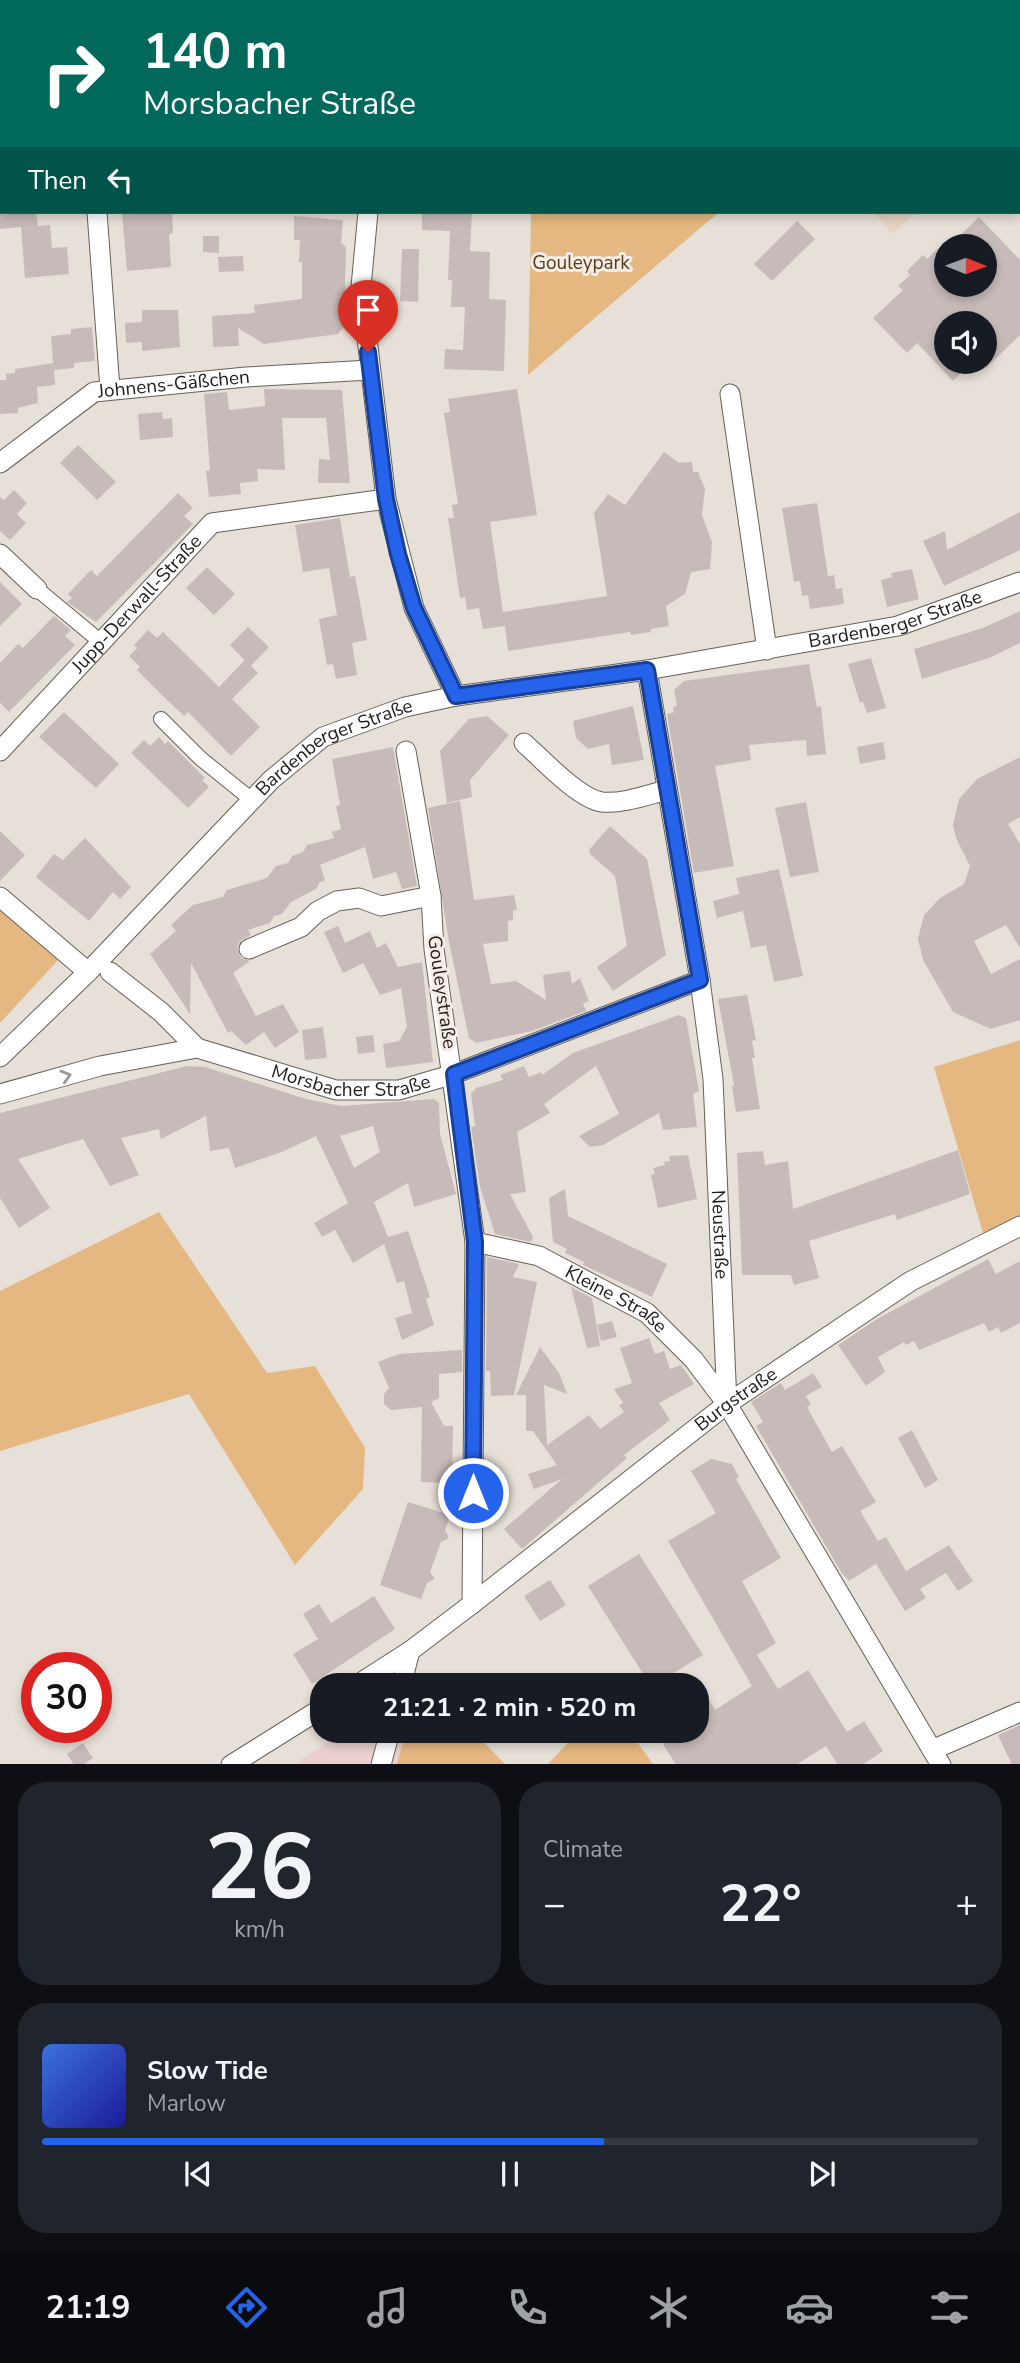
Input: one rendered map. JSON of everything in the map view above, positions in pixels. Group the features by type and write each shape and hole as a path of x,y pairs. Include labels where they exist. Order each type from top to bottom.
{"street":[{"path":"97,214 110,389"},
{"path":"368,214 361,287 386,499 414,608 456,696"},
{"name":"Johnens-Gäßchen","path":"0,463 94,392 370,370"},
{"path":"730,394 768,650"},
{"name":"Jupp-Derwall-Straße","path":"0,751 212,523 386,499"},
{"path":"0,554 101,642"},
{"name":"Bardenberger Straße","path":"4,1054 88,972 271,779 323,737 405,707 456,696 647,670 898,626 1020,582"},
{"name":"Neustraße","path":"647,670 700,980 713,1079 727,1404 937,1757 1020,1712"},
{"path":"161,719 200,758 252,800"},
{"path":"524,743 588,798 603,802 667,790"},
{"name":"Gouleystraße","path":"406,751 431,896 435,949 475,1242 472,1604"},
{"path":"249,949 301,927 318,911 337,901 359,898 381,906 431,896"},
{"path":"0,897 88,972"},
{"name":"Morsbacher Straße","path":"110,972 161,1012 197,1048 219,1057 337,1090 399,1090 454,1074 700,980"},
{"path":"0,1094 100,1066 197,1048"},
{"name":"Burgstraße","path":"472,1604 727,1404 911,1282 1020,1226"},
{"name":"Kleine Straße","path":"475,1242 539,1256 647,1313 694,1360 727,1404"},
{"path":"376,1673 472,1604"},
{"path":"404,1673 410,1651"},
{"path":"233,1764 310,1716"},
{"path":"381,1764 387,1743"}],"shaded area":[{"path":"876,214 914,214 892,234"},
{"path":"326,1743 403,1743 397,1764 295,1764"}],"green space":[{"name":"Gouleypark","path":"531,214 717,214 528,375"},
{"path":"0,903 61,957 0,1023"},
{"path":"1020,1040 1020,1216 983,1233 934,1067"},
{"path":"159,1212 267,1373 315,1366 365,1448 363,1489 295,1565 189,1394 0,1451 0,1291"},
{"path":"403,1743 485,1743 505,1764 397,1764"},
{"path":"568,1743 638,1743 653,1764 548,1764"}],"building":[{"path":"0,214 36,214 38,226 50,225 52,248 67,247 69,274 25,278 21,227 0,229"},
{"path":"122,214 172,214 173,233 169,234 171,267 127,271"},
{"path":"422,214 472,214 470,251 490,252 489,299 506,300 504,371 444,369 445,349 463,350 465,307 451,307 452,280 448,280 450,231 422,230"},
{"path":"294,216 343,220 341,243 346,247 344,326 338,334 264,344 238,328 239,346 213,347 212,316 255,313 254,305 302,299 300,240 294,240"},
{"path":"979,217 995,234 961,234"},
{"path":"797,221 815,239 772,281 754,264"},
{"path":"203,236 219,236 219,253 203,252"},
{"path":"998,237 1020,260 1020,335 997,357 997,311 934,311 934,361 917,343 907,353 873,318 903,290 898,286 910,275 907,271 923,255 927,259 934,252 934,298 998,298"},
{"path":"402,249 419,249 418,302 400,301"},
{"path":"243,256 244,271 219,272 218,257"},
{"path":"142,310 178,310 180,347 142,351 142,342 126,343 125,323 142,322"},
{"path":"92,327 95,361 74,363 74,368 54,370 55,385 37,387 38,403 18,408 18,413 0,414 0,380 6,380 6,374 15,373 15,369 53,363 51,336 71,334 71,329"},
{"path":"946,374 960,374 953,381"},
{"path":"264,389 342,390 350,483 318,483 319,459 330,460 326,418 282,418 285,470 257,469 258,481 240,483 241,494 209,497 206,471 210,470 204,394 227,392 229,410 265,406"},
{"path":"517,389 537,515 490,522 503,612 607,596 594,513 608,494 625,505 664,452 679,463 692,462 693,472 698,472 705,489 702,515 712,542 710,569 691,572 685,594 666,606 669,626 651,629 651,632 631,635 630,632 508,651 505,626 483,629 479,608 467,610 465,597 460,598 448,518 454,518 452,505 458,504 444,413 450,412 448,399"},
{"path":"162,412 163,419 172,418 173,437 140,440 138,414"},
{"path":"78,445 116,482 97,500 60,463"},
{"path":"14,490 27,503 17,514 26,523 10,540 0,531 0,497 4,500"},
{"path":"178,493 193,508 184,516 193,524 96,622 67,602 72,598 68,594 91,570 97,576"},
{"path":"817,503 828,576 834,575 836,589 842,588 844,604 810,609 808,595 802,596 800,581 794,582 782,508"},
{"path":"1020,512 1020,550 944,586 923,541 945,531 947,550"},
{"path":"340,518 350,577 355,576 367,640 352,643 357,675 336,679 333,664 327,665 319,619 337,615 329,568 303,572 295,525"},
{"path":"207,567 235,594 214,615 186,588"},
{"path":"912,569 919,599 887,607 881,580 892,577 891,573"},
{"path":"0,582 22,604 0,626"},
{"path":"1020,611 1020,643 989,658 922,679 914,649 983,628"},
{"path":"54,616 71,630 65,636 75,645 9,712 0,703 0,663 18,644 23,648"},
{"path":"248,627 269,647 251,666 258,673 232,699 260,727 231,756 188,712 184,716 167,700 137,670 140,667 129,656 137,648 134,645 148,630 157,638 163,632 219,687 245,660 230,645"},
{"path":"871,658 886,708 867,713 863,702 860,703 848,664"},
{"path":"809,664 817,707 821,706 826,754 807,756 806,740 749,745 751,760 715,766 734,866 694,873 667,714 674,712 673,707 677,706 674,690 684,681"},
{"path":"633,706 644,760 612,765 609,744 588,749 576,738 573,721"},
{"path":"64,712 119,764 96,788 39,737"},
{"path":"487,716 509,735 470,780 472,797 447,803 440,751 469,719"},
{"path":"159,737 165,744 168,741 205,778 202,780 209,787 188,808 131,753 144,740 150,746"},
{"path":"883,742 886,759 860,764 857,747"},
{"path":"393,747 417,886 402,889 396,872 373,879 365,847 320,865 325,880 320,882 316,889 291,902 282,914 274,916 270,923 248,930 251,935 240,941 237,948 241,958 250,961 233,973 256,1016 283,1004 299,1032 275,1048 264,1032 246,1045 231,1031 228,1033 191,963 190,1014 150,954 176,931 171,925 193,905 223,897 227,890 267,878 276,866 288,863 292,856 303,852 307,845 334,838 332,832 341,829 332,759"},
{"path":"1020,757 1020,817 1008,824 1020,844 1020,948 1006,925 974,941 991,974 1020,959 1020,1020 991,1029 953,1012 923,960 918,939 924,915 940,898 964,884 970,866 956,838 953,825 959,799 977,779"},
{"path":"460,801 474,900 514,895 517,910 513,910 513,920 508,921 508,941 483,944 491,984 516,981 546,1000 543,975 570,971 572,984 580,978 589,1001 583,1004 586,1011 532,1031 476,1043 469,1038 449,942 428,808"},
{"path":"806,802 819,872 790,877 775,808"},
{"path":"610,826 647,859 666,955 613,991 597,967 627,946 615,876 590,854 589,850"},
{"path":"0,831 25,855 0,881"},
{"path":"85,838 131,887 120,899 113,892 89,921 36,877 54,854 63,860"},
{"path":"779,869 803,976 774,982 766,945 751,948 743,911 717,918 713,901 739,894 736,878"},
{"path":"338,926 345,943 370,931 377,948 386,943 398,967 422,962 433,1062 386,1068 383,1044 399,1041 407,1027 401,988 380,995 363,963 343,973 324,932"},
{"path":"747,995 756,1040 752,1041 755,1058 752,1058 760,1109 736,1112 734,1085 718,999"},
{"path":"679,1015 686,1018 699,1091 693,1094 697,1127 663,1130 659,1113 603,1145 590,1147 579,1136 619,1114 596,1066 544,1104 550,1113 517,1132 526,1192 510,1194 533,1237 531,1242 495,1234 480,1187 471,1127 475,1126 471,1094 476,1088 503,1080 500,1075 524,1066 529,1077 541,1072 542,1075 573,1053"},
{"path":"323,1027 327,1058 305,1060 302,1030"},
{"path":"373,1035 375,1052 358,1054 356,1037"},
{"path":"187,1066 205,1067 306,1099 341,1106 434,1099 439,1103 440,1134 456,1194 414,1207 408,1183 374,1202 388,1237 408,1231 430,1297 426,1299 434,1325 402,1340 395,1318 412,1313 404,1281 397,1283 384,1244 353,1263 335,1230 322,1237 314,1223 348,1203 316,1136 284,1151 235,1168 229,1148 210,1151 206,1116 161,1139 159,1129 121,1138 139,1175 110,1186 83,1139 18,1159 50,1208 19,1228 0,1198 0,1113","holes":["373,1126 380,1152 354,1168 340,1136"]},
{"path":"958,1150 970,1194 897,1220 895,1214 809,1241 819,1278 794,1285 791,1275 742,1275 737,1153 763,1151 765,1165 788,1161 793,1209"},
{"path":"688,1155 697,1199 658,1208 651,1175 655,1174 653,1168 665,1165 664,1162 670,1161 669,1156"},
{"path":"565,1189 568,1216 667,1264 652,1297 583,1265 584,1262 565,1253 567,1249 553,1242 549,1198"},
{"path":"487,1257 519,1264 513,1277 537,1282 514,1395 491,1396 490,1371 486,1371"},
{"path":"988,1259 996,1274 1020,1261 1020,1323 1001,1333 998,1327 989,1332 984,1323 919,1350 914,1341 906,1345 904,1342 878,1357 885,1372 866,1386 838,1345 877,1319"},
{"path":"571,1287 592,1298 600,1346 587,1348"},
{"path":"612,1321 617,1337 601,1341 597,1325"},
{"path":"649,1338 655,1354 664,1351 670,1369 681,1365 694,1384 659,1403 670,1420 624,1455 627,1458 522,1549 504,1529 562,1479 534,1489 528,1474 557,1465 533,1431 526,1431 526,1395 516,1395 540,1347 559,1373 567,1394 544,1385 547,1445 589,1415 600,1429 624,1412 619,1405 623,1403 614,1389 632,1383 620,1348"},
{"path":"462,1350 462,1372 439,1374 439,1398 431,1402 444,1426 453,1426 452,1483 421,1482 422,1407 391,1410 384,1404 384,1394 389,1388 378,1362 399,1354"},
{"path":"813,1373 822,1387 806,1396 811,1405 807,1407 832,1452 842,1446 876,1502 860,1511 878,1541 886,1537 906,1571 949,1545 973,1581 958,1591 946,1573 920,1589 926,1598 905,1611 876,1564 849,1581 841,1572 756,1426 763,1422 751,1402 781,1383 785,1390"},
{"path":"912,1430 938,1480 925,1488 898,1438"},
{"path":"711,1459 732,1464 739,1477 736,1479 781,1558 742,1581 776,1643 757,1655 778,1689 808,1670 847,1732 864,1721 883,1751 864,1764 837,1764 826,1746 798,1764 675,1764 662,1743 709,1743 709,1700 715,1710 752,1686 668,1541 716,1513 691,1471"},
{"path":"408,1502 450,1515 445,1530 449,1538 441,1542 430,1572 435,1579 427,1583 421,1599 380,1585"},
{"path":"639,1554 703,1655 674,1673 642,1673 588,1586"},
{"path":"550,1580 566,1605 540,1621 524,1596"},
{"path":"374,1596 395,1629 329,1673 310,1673 310,1681 293,1654 318,1639 303,1614 319,1604 331,1623"},
{"path":"1020,1725 1020,1764 1012,1764 998,1735"},
{"path":"83,1743 93,1758 84,1764 73,1764 67,1754"}],"route":[{"path":"368,352 386,499 398,554 414,608 456,696 647,670 700,980 454,1074 475,1242 473,1493"}]}
